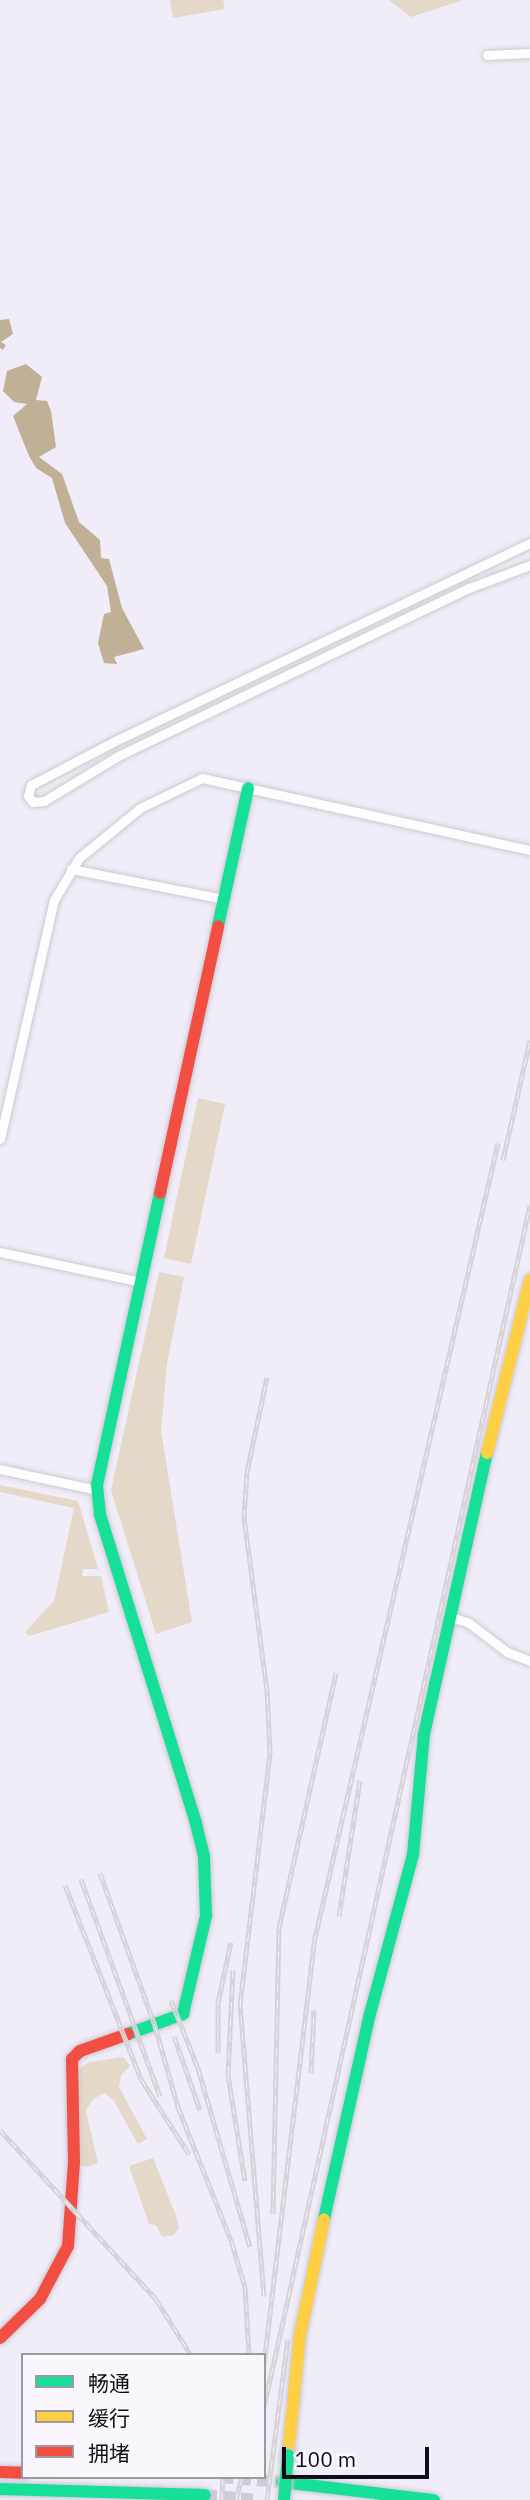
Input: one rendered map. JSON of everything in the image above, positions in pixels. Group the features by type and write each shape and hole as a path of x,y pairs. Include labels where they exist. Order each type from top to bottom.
{"street":[{"path":"487,55 530,53"},
{"path":"530,543 113,742 31,785 28,796 33,802 44,801 120,755 469,588 530,565"},
{"path":"0,1139 47,920 71,869 118,822 202,778 530,850"},
{"path":"0,2338 40,2299 68,2246 74,2162 72,2059 80,2051 183,2014 206,1916 204,1856 197,1823 100,1514 97,1490 248,788"},
{"path":"71,869 224,899"},
{"path":"0,1252 141,1282"},
{"path":"284,2500 300,2335 351,2094 413,1855 420,1812 424,1734 448,1616 530,1280"},
{"path":"0,1469 97,1490"},
{"path":"448,1616 469,1623 507,1652 530,1661"},
{"path":"0,2472 21,2473"},
{"path":"282,2482 434,2500"},
{"path":"0,2489 205,2495"}],"shaded area":[{"path":"170,0 223,0 225,9 173,18"},
{"path":"389,0 460,0 460,1 411,17"},
{"path":"9,319 13,334 1,342 6,345 3,350 0,348 0,320"},
{"path":"26,364 42,377 36,400 47,401 51,411 56,447 39,457 62,474 79,522 100,540 101,558 109,559 122,608 144,649 114,657 117,664 104,663 98,643 104,614 111,612 107,586 65,523 52,478 36,468 29,456 13,416 27,404 14,402 3,391 7,371"},
{"path":"198,1098 225,1104 191,1264 164,1258"},
{"path":"159,1272 184,1277 167,1364 161,1431 192,1622 156,1634 111,1490"},
{"path":"0,1485 78,1501 98,1569 83,1569 82,1576 101,1576 109,1612 29,1636 25,1632 54,1601 74,1508 0,1492"},
{"path":"123,2057 130,2066 121,2075 119,2087 147,2139 138,2144 114,2101 105,2093 93,2099 86,2111 98,2163 87,2167 69,2163 65,2118 76,2101 73,2072 90,2062"},
{"path":"153,2158 179,2227 174,2235 162,2237 156,2225 149,2224 129,2166"}],"tunnel":[{"path":"245,2479 282,2482"},
{"path":"205,2495 258,2500"}],"railway":[{"path":"503,1160 530,1040"},
{"path":"265,2353 314,1942 498,1143"},
{"path":"266,2398 530,1205"},
{"path":"264,2296 240,2005 270,1752 267,1690 244,1517 247,1472 267,1377"},
{"path":"273,2214 279,1928 336,1672"},
{"path":"339,1916 360,1781"},
{"path":"100,1873 155,2026 178,2107 232,2243 245,2287 249,2353"},
{"path":"81,1879 160,2096"},
{"path":"65,1885 141,2079 189,2154"},
{"path":"218,2053 218,2003 231,1942"},
{"path":"233,1970 228,2075 245,2181"},
{"path":"171,2000 198,2068 250,2247"},
{"path":"311,2073 314,2010"},
{"path":"174,2036 200,2110"},
{"path":"0,2130 156,2299 190,2353"},
{"path":"267,2500 288,2339"},
{"path":"222,2500 223,2479"},
{"path":"236,2500 241,2479"}],"traffic: fast":[{"path":"218,926 248,788"},
{"path":"128,2034 183,2014 206,1916 204,1856 196,1823 100,1514 97,1485 160,1193"},
{"path":"324,2219 370,2014 413,1855 424,1734 487,1453"},
{"path":"284,2500 288,2455"},
{"path":"282,2482 434,2500"},
{"path":"0,2489 205,2495"}],"traffic: slow":[{"path":"487,1453 530,1280"},
{"path":"288,2455 300,2335 324,2219"}],"traffic: jam":[{"path":"160,1193 218,926"},
{"path":"0,2338 40,2299 68,2246 74,2162 72,2059 80,2051 128,2034"},
{"path":"0,2472 21,2473"}]}
